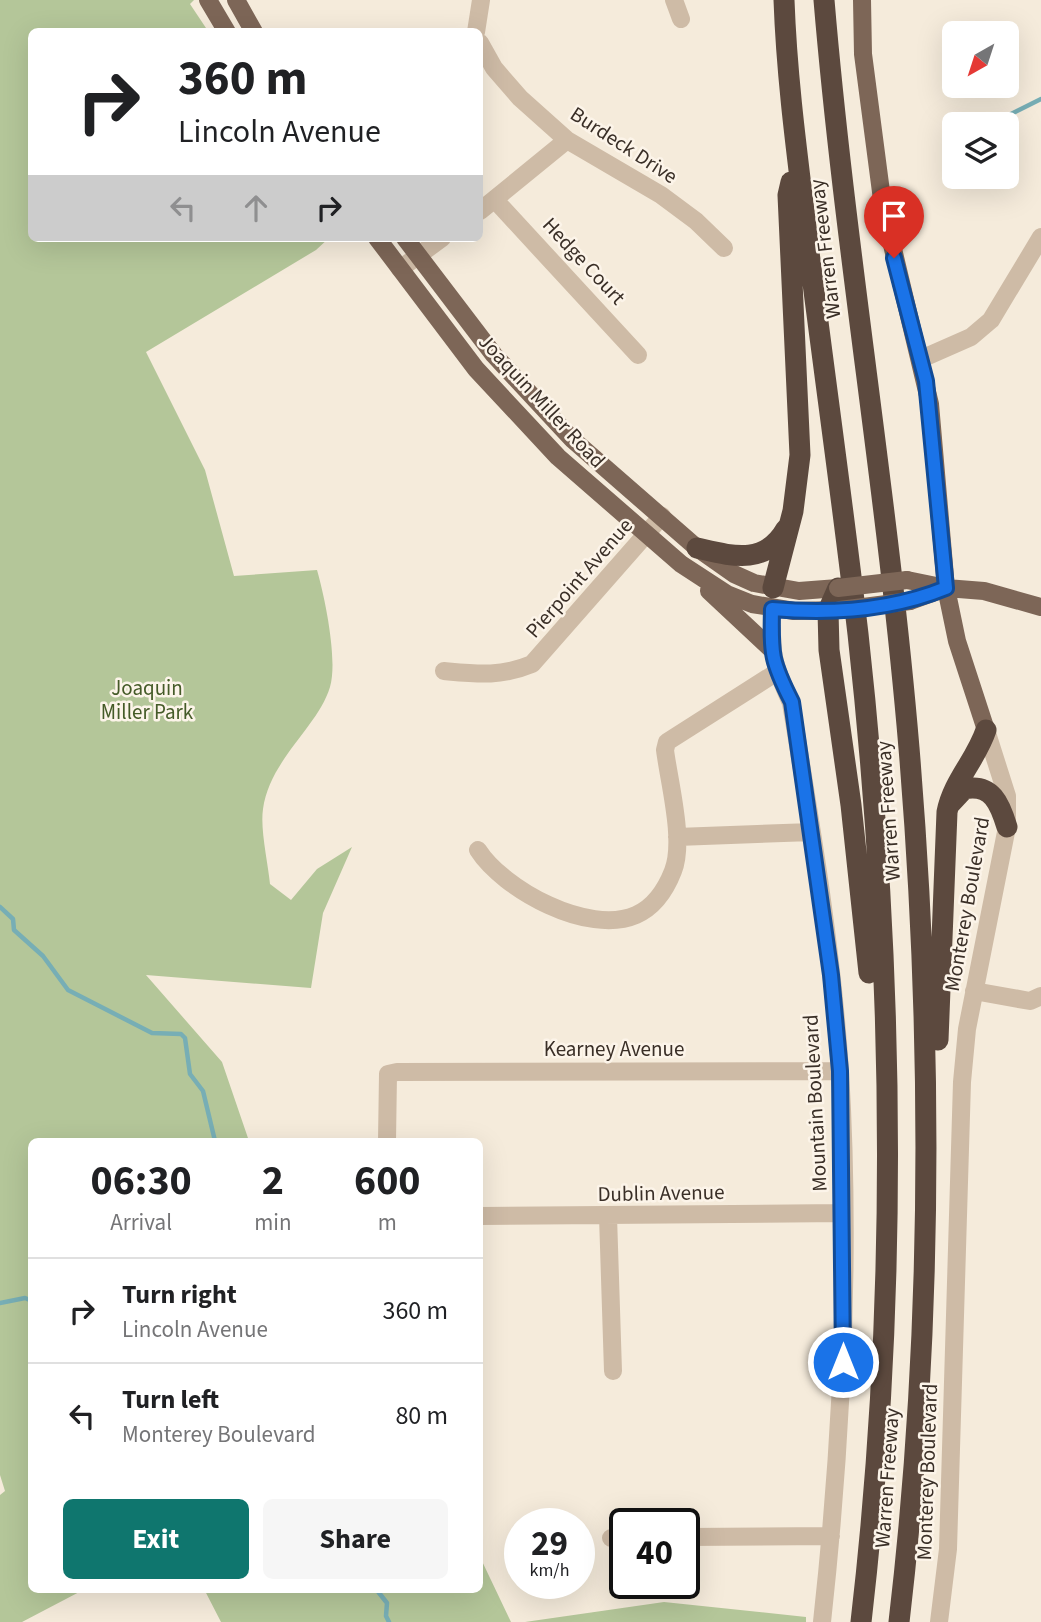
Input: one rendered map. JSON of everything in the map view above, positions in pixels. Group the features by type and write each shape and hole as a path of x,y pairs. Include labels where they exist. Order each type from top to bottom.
{"highway":[{"name":"Warren Freeway","path":"784,0 796,160 868,738 882,985 885,1124 881,1366 861,1622"},
{"name":"Warren Freeway","path":"824,0 846,234 898,629 917,872 926,1078 919,1370 899,1622"},
{"path":"772,598 799,475 800,432 788,195 796,160"},
{"path":"697,548 746,557 765,553 781,538 793,511"},
{"path":"835,603 829,650 851,805 885,1124"},
{"path":"926,1078 938,1040 947,813 954,788 978,750 986,730"},
{"path":"947,813 957,794 964,789 981,788 996,799 1007,827"}],"main road":[{"path":"208,0 225,28"},
{"path":"236,0 252,28"},
{"name":"Monterey Boulevard","path":"862,0 863,54 883,207 930,404 946,588 957,641 986,730"},
{"name":"Joaquin Miller Road","path":"380,242 476,369 551,450 681,564 727,594 772,598"},
{"name":"Joaquin Miller Road","path":"408,242 494,355 572,439 697,548 772,598"},
{"path":"681,564 770,648"},
{"path":"835,603 907,580 946,588 984,591 1041,607"},
{"path":"772,598 799,591 835,603 910,601 946,588"}],"street":[{"path":"476,28 481,0"},
{"path":"674,0 681,19"},
{"name":"Burdeck Drive","path":"483,48 494,68 520,98 567,140 661,195 696,221 724,248"},
{"path":"483,209 567,140"},
{"name":"Hedge Court","path":"495,200 638,355"},
{"path":"921,359 971,337 992,320 1041,237"},
{"path":"400,269 436,242"},
{"name":"Pierpoint Avenue","path":"444,671 491,676 509,674 532,664 662,516"},
{"name":"Mountain Boulevard","path":"772,598 770,648 777,672 792,702 812,832 840,1071 843,1362 822,1622"},
{"path":"478,850 489,866 545,904 585,917 612,919 636,915 659,898 674,869 677,836 665,750 667,742 777,672"},
{"name":"Monterey Boulevard","path":"939,1622 949,1537 962,1082 974,991 1007,827 1007,796 986,730"},
{"path":"677,836 812,832"},
{"path":"974,991 1030,1001 1041,996"},
{"name":"Kearney Avenue","path":"387,1138 388,1074 397,1072 840,1071"},
{"name":"Dublin Avenue","path":"483,1216 843,1213"},
{"path":"608,1216 614,1371"},
{"path":"700,1537 831,1536"}],"green space":[{"name":"Joaquin Miller Park","path":"0,0 194,0 190,4 206,28 28,28 28,242 325,242 316,250 146,352 205,470 234,576 317,570 324,596 332,645 330,687 324,702 284,759 267,791 263,826 270,884 291,900 317,869 352,847 323,913 311,988 146,975 222,1062 248,1138 28,1138 28,1593 77,1593 22,1622 0,1622 0,1495 5,1491 0,1475"},
{"path":"483,1563 511,1622 221,1622 206,1593 483,1593"},
{"path":"664,1602 806,1617 806,1622 525,1622"}],"waterway":[{"path":"1015,112 1041,99"},
{"path":"0,907 13,919 14,930 43,956 68,990 152,1033 181,1034 185,1038 190,1074 203,1091 214,1138"},
{"path":"0,1303 28,1299"},
{"path":"379,1593 387,1603 386,1616 389,1622"}],"route":[{"path":"843,1362 840,1071 831,975 792,702 777,672 770,648 772,609 828,611 887,604 922,598 946,588 930,404 894,258"}]}
